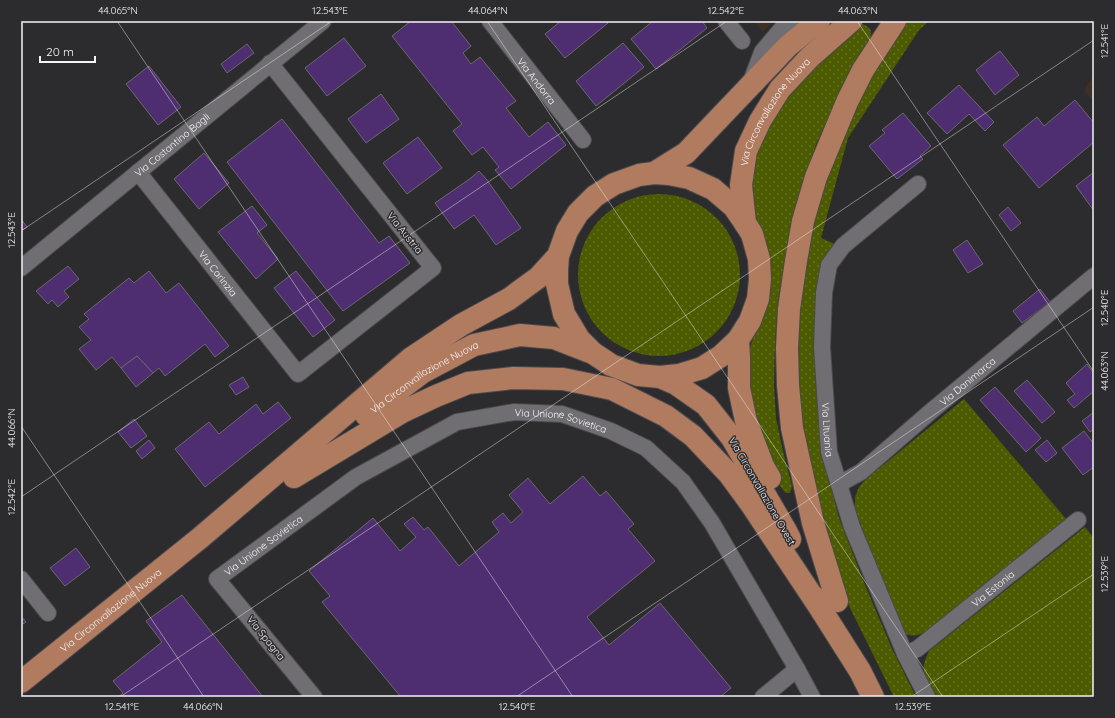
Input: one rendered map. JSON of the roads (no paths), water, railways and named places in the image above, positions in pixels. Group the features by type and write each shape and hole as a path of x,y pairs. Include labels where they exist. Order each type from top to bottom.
{"main road":[{"path":"654,174 686,153 788,46 819,21"},
{"name":"Via Circonvallazione Nuova","path":"745,223 741,185 746,150 760,121 780,90 810,57 851,21"},
{"path":"830,606 792,428 788,385 787,348 789,308 803,221 816,177 841,115 863,70 895,21"},
{"path":"669,174 689,178 713,189 734,207 745,223 752,234 759,260 760,279 758,299 750,321 738,340 721,356 702,368 679,375 660,377 638,375 611,365 593,353 579,338 564,314 557,284 557,270 558,256 567,231 578,213 595,196 614,184 639,175 669,174"},
{"name":"Via Circonvallazione Nuova","path":"21,682 200,538 410,359 461,325 509,299 539,277 558,256"},
{"name":"Via Circonvallazione Nuova","path":"200,538 294,477 344,431 423,372 474,345 520,335 554,338 593,353"},
{"name":"Via Circonvallazione Ovest","path":"738,340 739,388 746,421 763,466 873,697"},
{"name":"Via Circonvallazione Ovest","path":"660,377 676,384 706,405 732,438 830,606"},
{"path":"294,477 402,412 468,383 513,378 563,380 612,389 666,416 692,436 729,474 830,606"}],"street":[{"name":"Via Costantino Bagli","path":"21,268 322,21"},
{"name":"Via Andorra","path":"490,21 583,140"},
{"path":"726,21 742,41"},
{"path":"754,82 765,53 792,21"},
{"name":"Via Austria","path":"270,63 433,268 298,374"},
{"name":"Via Carinzia","path":"138,172 298,374"},
{"name":"Via Lituania","path":"918,184 842,246 829,265 824,293 822,347 829,452 852,527 905,654 926,697"},
{"name":"Via Danimarca","path":"839,484 861,472 929,413 1094,276"},
{"name":"Via Unione Sovietica","path":"217,579 356,477 457,422 514,412 562,414 611,431 646,448 683,482 712,523 812,697"},
{"name":"Via Estonia","path":"905,654 917,649 1078,520"},
{"path":"21,579 48,614"},
{"name":"Via Spagna","path":"217,579 314,697"},
{"path":"763,697 797,669"}]}
